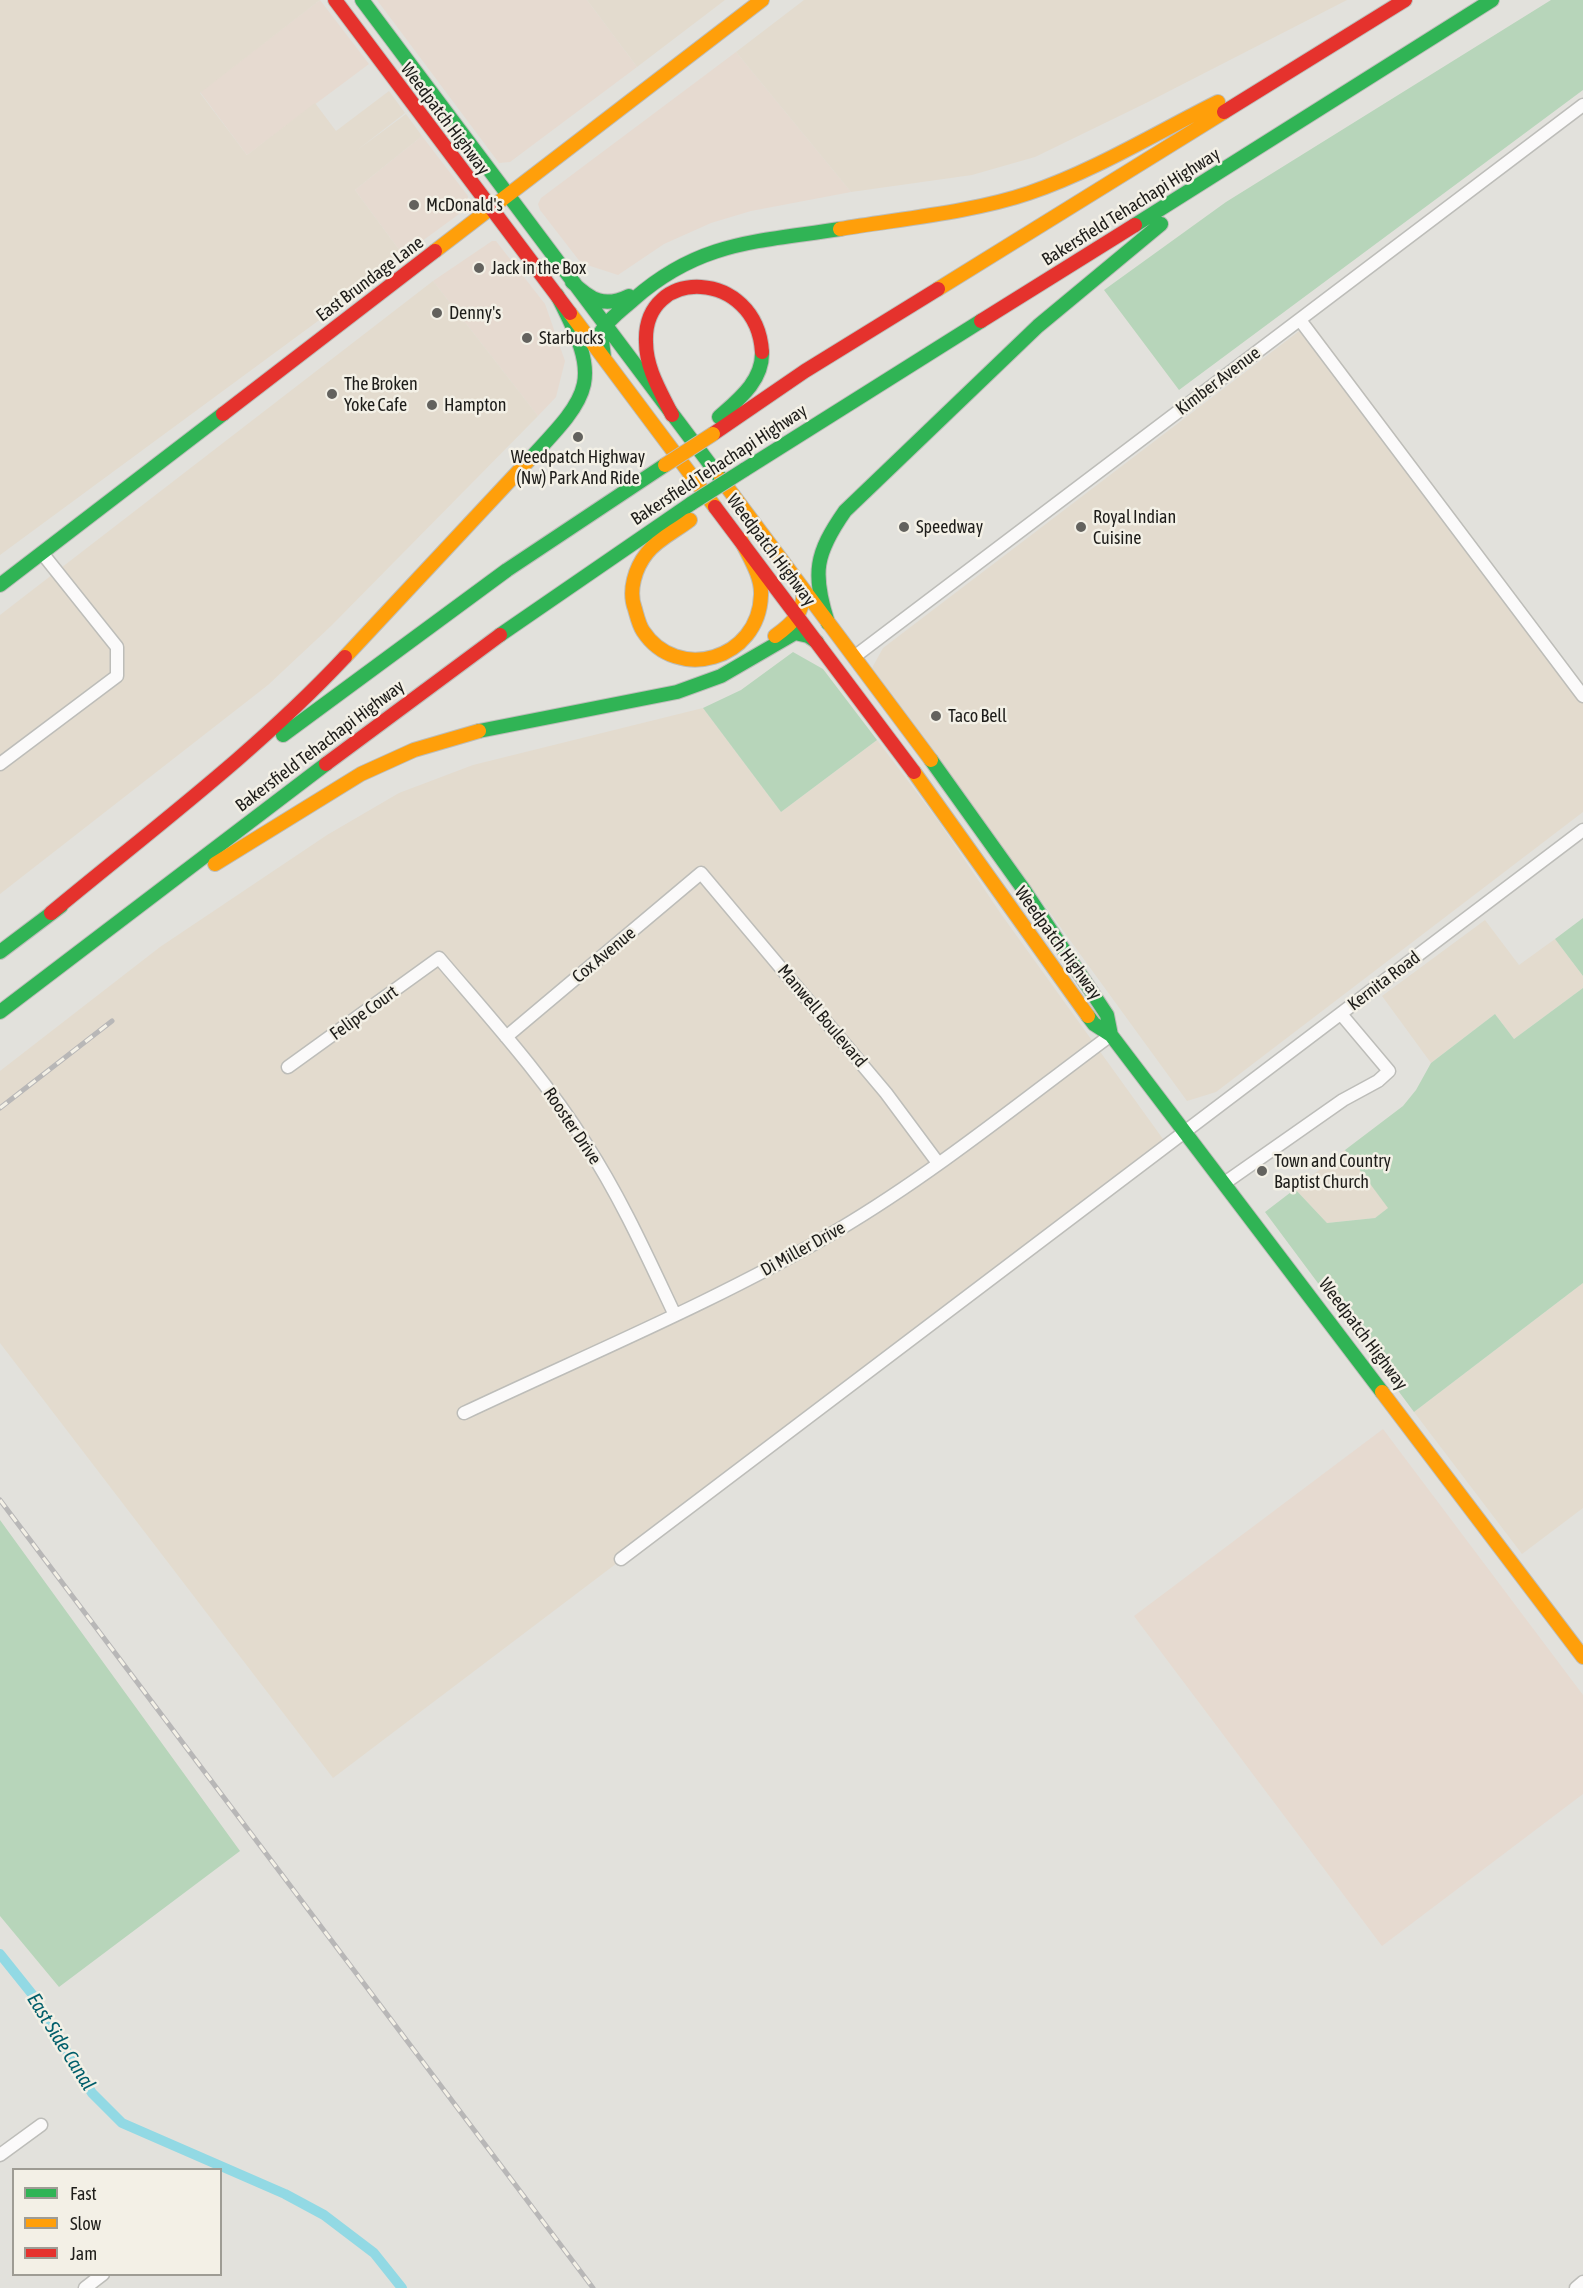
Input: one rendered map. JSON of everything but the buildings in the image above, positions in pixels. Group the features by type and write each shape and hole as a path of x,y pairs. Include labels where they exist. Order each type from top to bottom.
{"main road":[{"name":"Weedpatch Highway","path":"334,0 798,616 1094,1024 1112,1035 1226,1182 1583,1657"},
{"name":"Weedpatch Highway","path":"362,0 507,197 854,657 1024,890 1107,1015 1112,1035"},
{"name":"East Brundage Lane","path":"0,585 762,0"},
{"name":"Bakersfield Tehachapi Highway","path":"0,952 413,637 507,570 665,465 710,430 1405,0"},
{"name":"Bakersfield Tehachapi Highway","path":"0,1012 406,703 522,619 696,508 837,411 1341,97 1492,0"},
{"path":"604,357 600,339 604,325 641,291 676,266 699,255 722,248 954,210 1027,194 1060,181 1321,52"},
{"path":"828,623 818,587 817,562 823,542 846,512 1073,293 1160,224 1341,97"},
{"path":"572,282 595,302 603,304 641,291"},
{"path":"672,415 648,358 645,340 648,324 657,307 681,287 707,286 719,289 731,295 749,312 760,334 762,358 755,380 749,389 710,430"},
{"path":"51,914 242,754 318,686 572,414 584,394 587,370 578,335 557,295"},
{"path":"696,508 647,552 634,575 632,594 634,612 645,634 663,651 687,659 713,658 735,648 753,629 759,617 761,595 753,566 741,540"},
{"path":"762,650 798,616 804,607 803,589"},
{"path":"160,891 204,871 361,774 414,750 479,731 677,692 721,676 762,650 795,633 817,642"}],"street":[{"name":"Kimber Avenue","path":"854,657 1583,105"},
{"path":"1300,320 1583,696"},
{"path":"0,764 117,676 117,647 42,553"},
{"name":"Kernita Road","path":"621,1559 1583,830"},
{"name":"Cox Avenue","path":"506,1037 701,873"},
{"name":"Manwell Boulevard","path":"701,873 886,1093 938,1163"},
{"name":"Rooster Drive","path":"439,958 540,1078 586,1143 630,1219 675,1313"},
{"name":"Felipe Court","path":"288,1067 439,958"},
{"path":"1226,1182 1342,1100 1378,1081 1389,1071 1341,1014"},
{"name":"Di Miller Drive","path":"464,1413 801,1252 881,1203 1112,1035"},
{"path":"0,2155 41,2125"},
{"path":"85,2288 100,2276"},
{"path":"1576,2288 1583,2282"}],"shaded area":[{"path":"0,0 320,0 200,93 247,155 315,103 336,131 389,91 405,113 356,151 406,114 422,136 355,190 403,255 356,291 353,287 356,293 0,555"},
{"path":"320,0 369,64 247,155 200,92"},
{"path":"377,0 587,0 637,67 510,162 499,163"},
{"path":"587,0 725,0 637,67"},
{"path":"804,0 1347,0 1035,157 972,175 851,192 736,52"},
{"path":"736,52 851,192 751,211 711,223 664,244 618,275 581,263 540,210 538,204 541,198"},
{"path":"422,136 468,196 466,209 403,255 355,190"},
{"path":"492,241 496,241 545,304 565,361 556,397 538,416 433,281"},
{"path":"433,281 538,416 331,626 268,685 0,894 0,615"},
{"path":"1311,322 1583,684 1583,812 1216,1092 1187,1101 872,668 883,648"},
{"path":"703,708 781,812 877,740 939,822 1001,914 1168,1146 333,1778 0,1343 0,1071 160,947 327,835 399,793 473,765"},
{"path":"1485,920 1519,965 1555,939 1583,976 1583,988 1514,1039 1495,1014 1431,1063 1382,996"},
{"path":"1345,1150 1389,1208 1375,1218 1327,1223 1295,1189"},
{"path":"1583,1283 1583,1508 1522,1554 1414,1412"},
{"path":"1383,1429 1583,1695 1583,1794 1382,1946 1134,1616"}],"green space":[{"path":"1551,0 1583,0 1583,90 1179,390 1104,290 1226,202"},
{"path":"793,652 823,669 877,740 781,812 703,708 741,690"},
{"path":"1583,918 1583,976 1555,939"},
{"path":"1583,988 1583,1283 1414,1412 1265,1212 1295,1189 1327,1223 1375,1218 1388,1208 1345,1150 1403,1106 1416,1090 1431,1063 1495,1014 1514,1039"},
{"path":"0,1520 240,1851 59,1987 0,1916"}],"waterway":[{"name":"East Side Canal","path":"0,1954 32,1994 92,2093 122,2123 285,2194 324,2215 374,2253 402,2288"}],"railway":[{"path":"0,1108 112,1021"},
{"path":"0,1500 593,2288"}],"traffic: fast":[{"path":"362,0 721,479"},
{"path":"1135,225 1492,0"},
{"path":"828,623 818,577 819,564 827,540 845,511 1038,326 1161,224"},
{"path":"604,357 601,332 608,322 658,280 682,265 731,247 840,229"},
{"path":"572,282 592,298 605,302 629,296"},
{"path":"529,460 567,418 578,401 584,384 585,367 581,348 557,295"},
{"path":"744,470 981,321"},
{"path":"719,417 741,397 754,381 762,352"},
{"path":"0,585 223,414"},
{"path":"283,735 507,570 665,465"},
{"path":"692,503 744,470"},
{"path":"500,635 692,503"},
{"path":"479,731 677,692 721,676 795,633 808,636 817,642"},
{"path":"931,760 1024,890 1107,1015 1111,1035"},
{"path":"0,1012 326,764"},
{"path":"0,952 61,906"},
{"path":"1088,1016 1094,1024 1111,1035 1382,1392"}],"traffic: slow":[{"path":"435,251 762,0"},
{"path":"840,229 961,210 1029,193 1101,163 1218,102"},
{"path":"938,289 1224,112"},
{"path":"570,313 715,507"},
{"path":"665,465 713,434"},
{"path":"345,657 529,460"},
{"path":"721,479 931,760"},
{"path":"690,520 662,539 647,553 636,573 632,595 643,631 658,647 676,656 695,660 714,657 732,649 746,635 757,617 761,588 741,540"},
{"path":"775,636 800,611 803,589"},
{"path":"215,864 361,774 414,750 479,731"},
{"path":"914,772 1088,1016"},
{"path":"1382,1392 1583,1657"}],"traffic: jam":[{"path":"335,0 570,313"},
{"path":"1224,112 1405,0"},
{"path":"981,321 1135,225"},
{"path":"223,414 435,251"},
{"path":"672,415 655,380 646,342 650,317 662,299 680,289 701,287 722,292 741,305 755,325 762,352"},
{"path":"713,434 805,371 938,289"},
{"path":"715,507 914,772"},
{"path":"326,764 500,635"},
{"path":"51,913 240,757 311,692 345,657"}],"place":[{"name":"McDonald's","path":"414,205"},
{"name":"Jack in the Box","path":"479,268"},
{"name":"Denny's","path":"437,313"},
{"name":"Starbucks","path":"527,338"},
{"name":"The Broken Yoke Cafe","path":"332,394"},
{"name":"Hampton","path":"432,405"},
{"name":"Weedpatch Highway (Nw) Park And Ride","path":"578,437"},
{"name":"Speedway","path":"904,527"},
{"name":"Royal Indian Cuisine","path":"1081,527"},
{"name":"Taco Bell","path":"936,716"},
{"name":"Town and Country Baptist Church","path":"1262,1171"}]}
